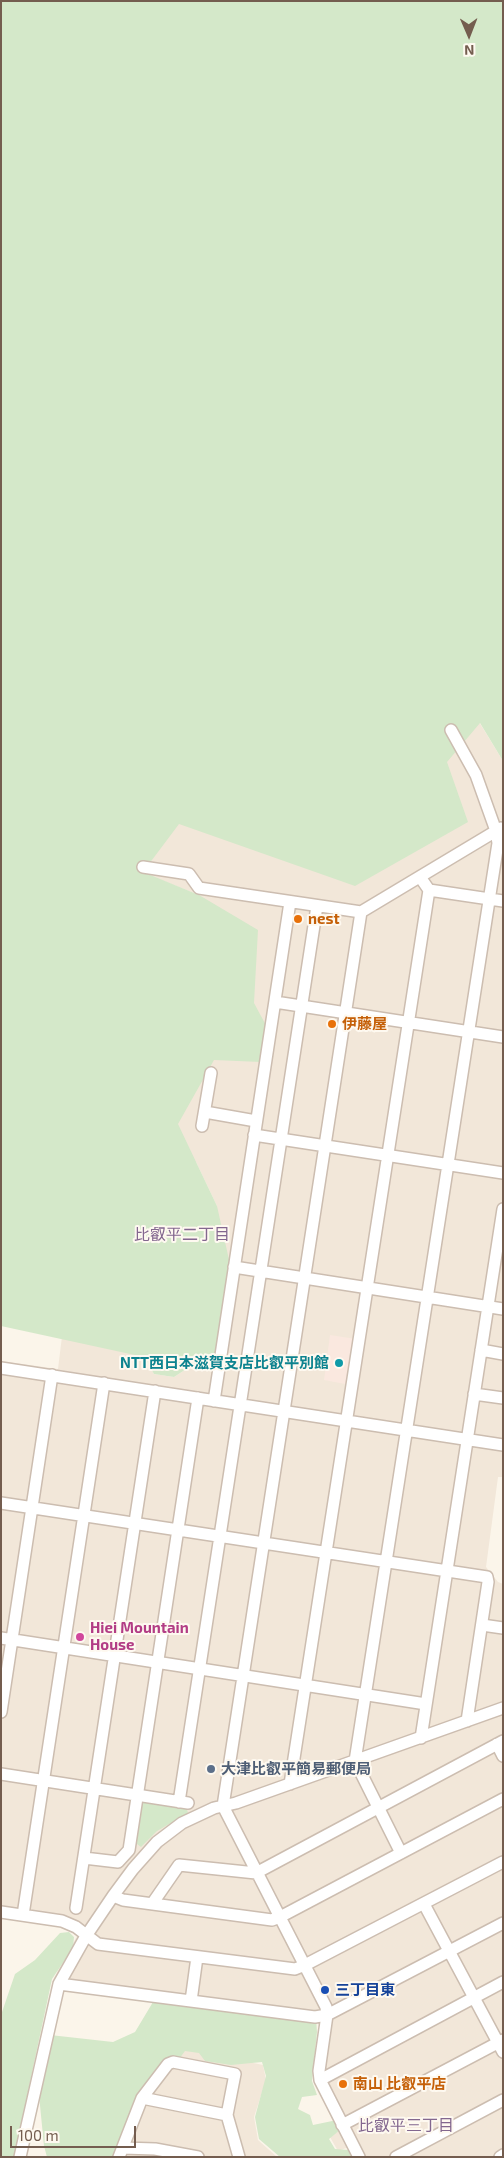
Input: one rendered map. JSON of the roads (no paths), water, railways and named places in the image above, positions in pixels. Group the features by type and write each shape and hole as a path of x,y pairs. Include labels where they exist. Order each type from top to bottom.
{"street":[{"path":"401,1853 355,1761 500,829 476,775 451,730"},
{"path":"143,866 189,874 199,888 361,912 500,829"},
{"path":"290,1784 428,890 420,877"},
{"path":"428,890 503,901"},
{"path":"214,1400 290,902"},
{"path":"1,1774 184,1802 200,1669 316,906"},
{"path":"359,2157 320,2080 319,2072 327,2015 326,2008 223,1806 361,912"},
{"path":"275,1002 503,1037"},
{"path":"202,1126 211,1073"},
{"path":"205,1112 256,1121"},
{"path":"254,1135 503,1173"},
{"path":"420,1738 488,1306 499,1262 502,1215"},
{"path":"234,1267 503,1308"},
{"path":"481,1350 503,1354"},
{"path":"2,1370 155,1391 503,1445"},
{"path":"1,1712 7,1639 32,1508 52,1376"},
{"path":"23,1915 104,1384"},
{"path":"76,1908 155,1391"},
{"path":"474,1394 503,1398"},
{"path":"84,1858 118,1862 129,1850 198,1398"},
{"path":"1,1503 487,1577 488,1582 467,1721"},
{"path":"482,1625 503,1628"},
{"path":"7,1639 426,1704"},
{"path":"20,2157 59,1984 86,1936 113,1896 133,1869 169,1832 194,1817 223,1806 503,1708"},
{"path":"152,1904 179,1865 256,1873 500,1743 503,1756"},
{"path":"113,1896 123,1900 272,1920 280,1918 503,1799"},
{"path":"1,1912 62,1921 76,1927 98,1944 295,1968 305,1965 503,1862"},
{"path":"342,2125 501,2045 473,1997 424,1904"},
{"path":"59,1984 315,2017 327,2015 503,1923"},
{"path":"191,2001 197,1957"},
{"path":"320,2080 503,1982"},
{"path":"198,2157 155,2148 121,2152 142,2098 168,2064 173,2062 235,2074 227,2116 239,2157"},
{"path":"142,2098 227,2116"},
{"path":"396,2157 503,2100"}],"place":[{"name":"nest","path":"298,919"},
{"name":"伊藤屋","path":"332,1024"},
{"name":"NTT西日本滋賀支店比叡平別館","path":"339,1363"},
{"name":"Hiei Mountain House","path":"80,1637"},
{"name":"大津比叡平簡易郵便局","path":"211,1769"},
{"name":"三丁目東","path":"325,1990"},
{"name":"南山 比叡平店","path":"343,2084"}],"district":[{"name":"比叡平二丁目","path":"182,1235"},
{"name":"比叡平三丁目","path":"406,2126"}]}
